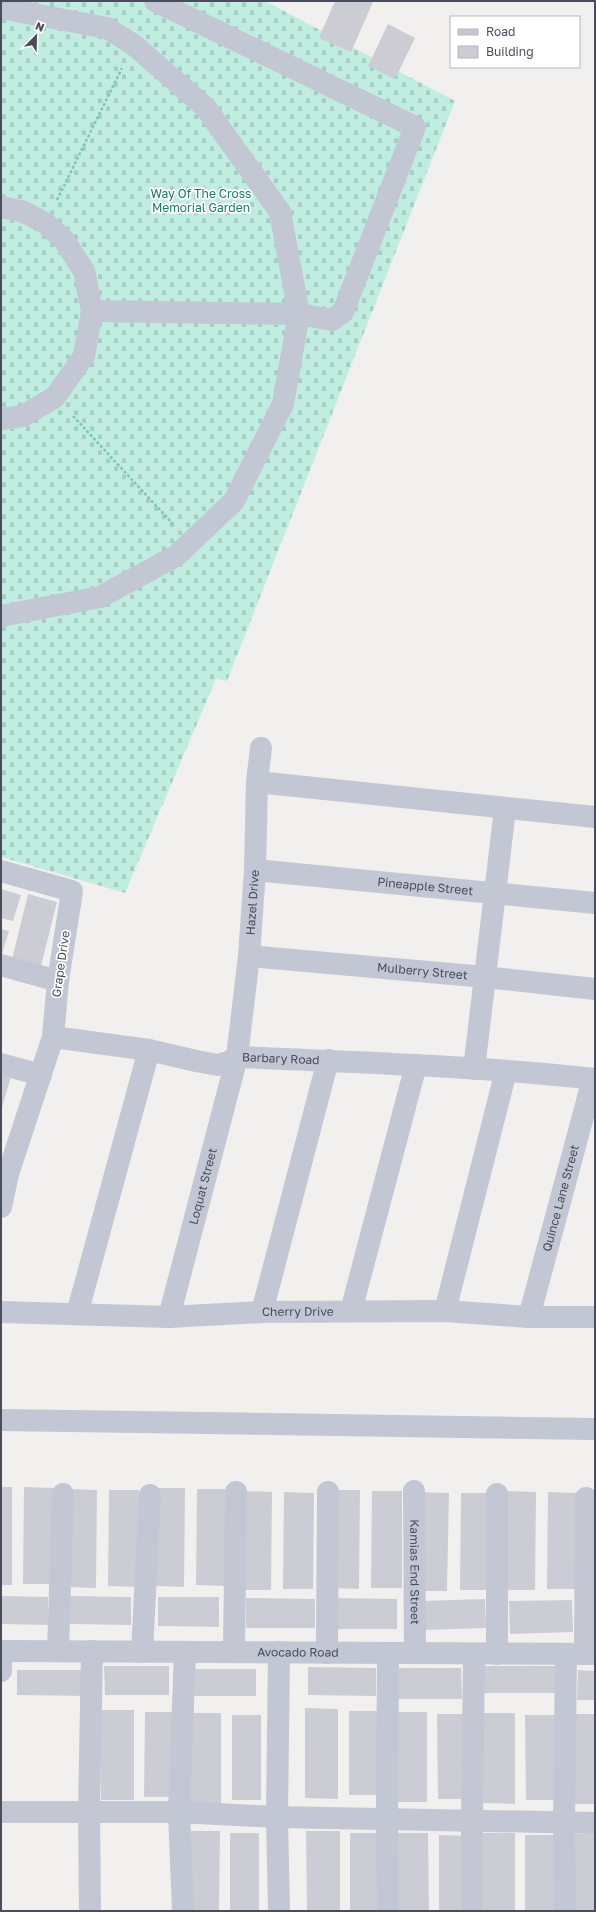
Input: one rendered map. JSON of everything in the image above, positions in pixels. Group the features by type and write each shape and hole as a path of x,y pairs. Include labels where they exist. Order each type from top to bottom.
{"street":[{"path":"92,311 299,314 332,320 343,312 415,127 155,1"},
{"path":"1,8 107,28 134,45 205,107 280,212 299,314 283,404 234,501 176,556 100,597 1,616"},
{"path":"1,207 24,212 45,223 64,240 84,272 92,311 84,356 55,397 23,416 1,419"},
{"name":"Hazel Drive","path":"237,1056 249,956 255,870 257,782 261,748"},
{"path":"257,782 505,809 595,817"},
{"path":"474,1069 505,809"},
{"name":"Pineapple Street","path":"255,870 495,892 595,903"},
{"name":"Grape Drive","path":"1,871 72,892 58,981 53,1037"},
{"name":"Mulberry Street","path":"249,956 485,977 595,989"},
{"path":"1,965 58,981"},
{"path":"1,1207 4,1173 41,1075 53,1037"},
{"name":"Barbary Road","path":"53,1037 149,1050 218,1065 228,1062 237,1056 416,1065 594,1079"},
{"path":"77,1314 149,1050"},
{"name":"Loquat Street","path":"169,1317 237,1056"},
{"path":"262,1312 328,1060"},
{"path":"1,1064 41,1075"},
{"path":"350,1311 416,1065"},
{"path":"445,1311 506,1071"},
{"name":"Quince Lane Street","path":"529,1317 594,1079"},
{"name":"Cherry Drive","path":"1,1312 169,1317 262,1312 445,1311 529,1317 595,1318"},
{"path":"1,1420 595,1429"},
{"name":"Kamias End Street","path":"414,1491 414,1653"},
{"path":"234,1652 236,1492"},
{"path":"327,1653 328,1492"},
{"path":"58,1651 63,1494"},
{"path":"142,1652 150,1494"},
{"path":"497,1494 497,1654"},
{"path":"565,1911 564,1823 582,1654 586,1498"},
{"path":"1,1651 1,1671"},
{"name":"Avocado Road","path":"1,1651 582,1654"},
{"path":"90,1911 89,1813 92,1651"},
{"path":"183,1911 179,1812 186,1652"},
{"path":"279,1652 279,1911"},
{"path":"388,1653 388,1911"},
{"path":"472,1911 474,1654"},
{"path":"1,1812 179,1812 278,1817 595,1823"}],"path":[{"path":"45,223 134,45"},
{"path":"55,397 190,543"}],"green space":[{"name":"Way Of The Cross Memorial Garden","path":"1,1 265,1 455,101 227,681 216,679 125,893 1,857"}],"building":[{"path":"335,1 373,2 351,52 319,38"},
{"path":"388,24 415,38 395,79 368,66"},
{"path":"1,889 21,895 13,921 1,918"},
{"path":"28,894 57,902 41,966 12,959"},
{"path":"1,929 9,931 1,957"},
{"path":"1,1070 12,1073 1,1111"},
{"path":"1,1487 12,1487 12,1585 1,1585"},
{"path":"24,1487 54,1488 54,1584 23,1584"},
{"path":"157,1488 185,1488 184,1587 156,1586"},
{"path":"69,1489 97,1490 96,1588 68,1587"},
{"path":"197,1489 227,1489 226,1586 196,1585"},
{"path":"109,1490 139,1490 139,1587 108,1586"},
{"path":"332,1490 360,1490 359,1589 331,1588"},
{"path":"244,1491 272,1492 271,1590 243,1590"},
{"path":"372,1491 402,1491 402,1588 371,1588"},
{"path":"508,1491 536,1492 535,1590 507,1590"},
{"path":"284,1492 314,1493 313,1589 283,1589"},
{"path":"420,1492 449,1493 447,1591 419,1591"},
{"path":"548,1492 578,1493 577,1589 547,1589"},
{"path":"461,1493 490,1493 490,1590 460,1590"},
{"path":"1,1596 48,1597 48,1625 1,1624"},
{"path":"70,1596 131,1597 131,1625 70,1624"},
{"path":"158,1597 219,1597 219,1627 158,1626"},
{"path":"246,1598 315,1599 315,1628 246,1628"},
{"path":"334,1598 397,1599 397,1629 334,1629"},
{"path":"485,1599 486,1628 423,1630 422,1601"},
{"path":"572,1600 573,1632 510,1634 509,1601"},
{"path":"104,1666 169,1666 169,1695 105,1695"},
{"path":"484,1666 559,1666 558,1693 484,1693"},
{"path":"308,1667 376,1668 376,1696 308,1695"},
{"path":"397,1668 461,1668 462,1699 397,1699"},
{"path":"192,1669 256,1669 256,1696 193,1696"},
{"path":"17,1670 88,1670 88,1696 17,1695"},
{"path":"578,1670 595,1671 595,1700 577,1700"},
{"path":"305,1708 338,1709 338,1799 305,1798"},
{"path":"101,1710 134,1710 134,1800 101,1800"},
{"path":"349,1711 378,1711 378,1795 349,1795"},
{"path":"145,1712 174,1712 174,1797 144,1797"},
{"path":"393,1712 427,1712 427,1802 393,1802"},
{"path":"188,1713 221,1713 221,1803 188,1803"},
{"path":"482,1713 515,1713 515,1804 482,1803"},
{"path":"437,1714 467,1714 466,1799 438,1799"},
{"path":"572,1714 595,1714 595,1804 572,1804"},
{"path":"232,1715 261,1715 261,1800 232,1800"},
{"path":"525,1715 555,1715 555,1800 526,1800"},
{"path":"186,1831 220,1831 219,1911 186,1911"},
{"path":"306,1831 340,1831 340,1911 307,1911"},
{"path":"230,1833 259,1833 259,1911 230,1911"},
{"path":"350,1833 379,1833 379,1911 350,1911"},
{"path":"395,1833 428,1833 429,1911 396,1911"},
{"path":"481,1833 515,1833 515,1911 482,1911"},
{"path":"568,1834 595,1834 595,1911 568,1911"},
{"path":"439,1835 468,1836 468,1911 439,1911"},
{"path":"525,1835 555,1835 555,1911 525,1911"}]}
